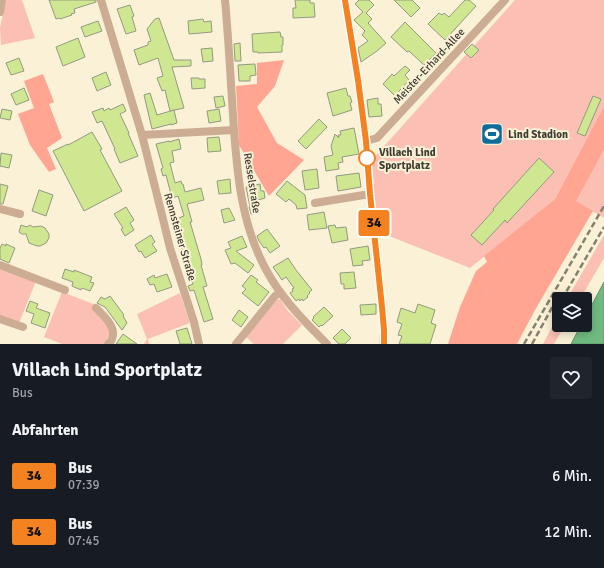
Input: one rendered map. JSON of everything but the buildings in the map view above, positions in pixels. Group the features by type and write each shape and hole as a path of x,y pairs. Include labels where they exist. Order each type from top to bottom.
{"street":[{"name":"Rennsteiner Straße","path":"101,0 142,135 165,228 194,322 199,344"},
{"name":"Resselstraße","path":"225,0 237,166 240,194 246,219 252,239 262,263 271,279 295,310 327,344"},
{"path":"345,0 366,141 382,307 384,344"},
{"name":"Meister-Erhard-Allee","path":"366,141 376,138 501,1"},
{"path":"142,135 234,130"},
{"path":"315,203 370,194"},
{"path":"0,208 20,214"},
{"path":"0,265 65,290"},
{"path":"236,344 275,296 280,292"},
{"path":"96,308 105,318 113,332 112,339 108,344"},
{"path":"0,318 23,327"}],"shaded area":[{"path":"6,0 22,0 35,38 1,45 0,28"},
{"name":"Lind Stadion","path":"515,0 604,0 604,106 555,199 470,268 379,232 370,162"},
{"path":"284,60 275,86 257,107 277,143 304,160 269,196 239,145 236,86 257,84 257,63"},
{"path":"43,74 54,102 49,104 62,138 47,148 56,169 49,172 30,145 18,114 34,108 24,81"},
{"path":"604,106 604,150 576,201 593,211 535,310 517,344 448,344 460,307 476,271 487,262 484,256 555,199"},
{"path":"604,150 604,218 575,201"},
{"path":"604,235 604,258 584,292 571,292"},
{"path":"0,268 36,281 19,323 0,316"},
{"path":"604,282 604,344 571,344 577,332 592,332 592,305"},
{"path":"62,292 96,305 107,325 109,332 109,336 105,344 62,344 44,337"},
{"path":"180,293 190,323 148,339 149,344 144,344 147,339 137,314"},
{"path":"280,299 288,311 302,325 283,344 254,344 246,337 277,300"},
{"path":"552,327 552,332 561,332 554,344 543,344"}],"railway":[{"path":"524,344 604,206"},
{"path":"566,292 604,227"},
{"path":"532,344 552,308"}],"bus line":[{"name":"34","path":"345,0 366,141 370,194 379,268 384,344"}],"place":[{"name":"Lind Stadion","path":"492,134"},
{"name":"Villach Lind Sportplatz","path":"367,158"}]}
